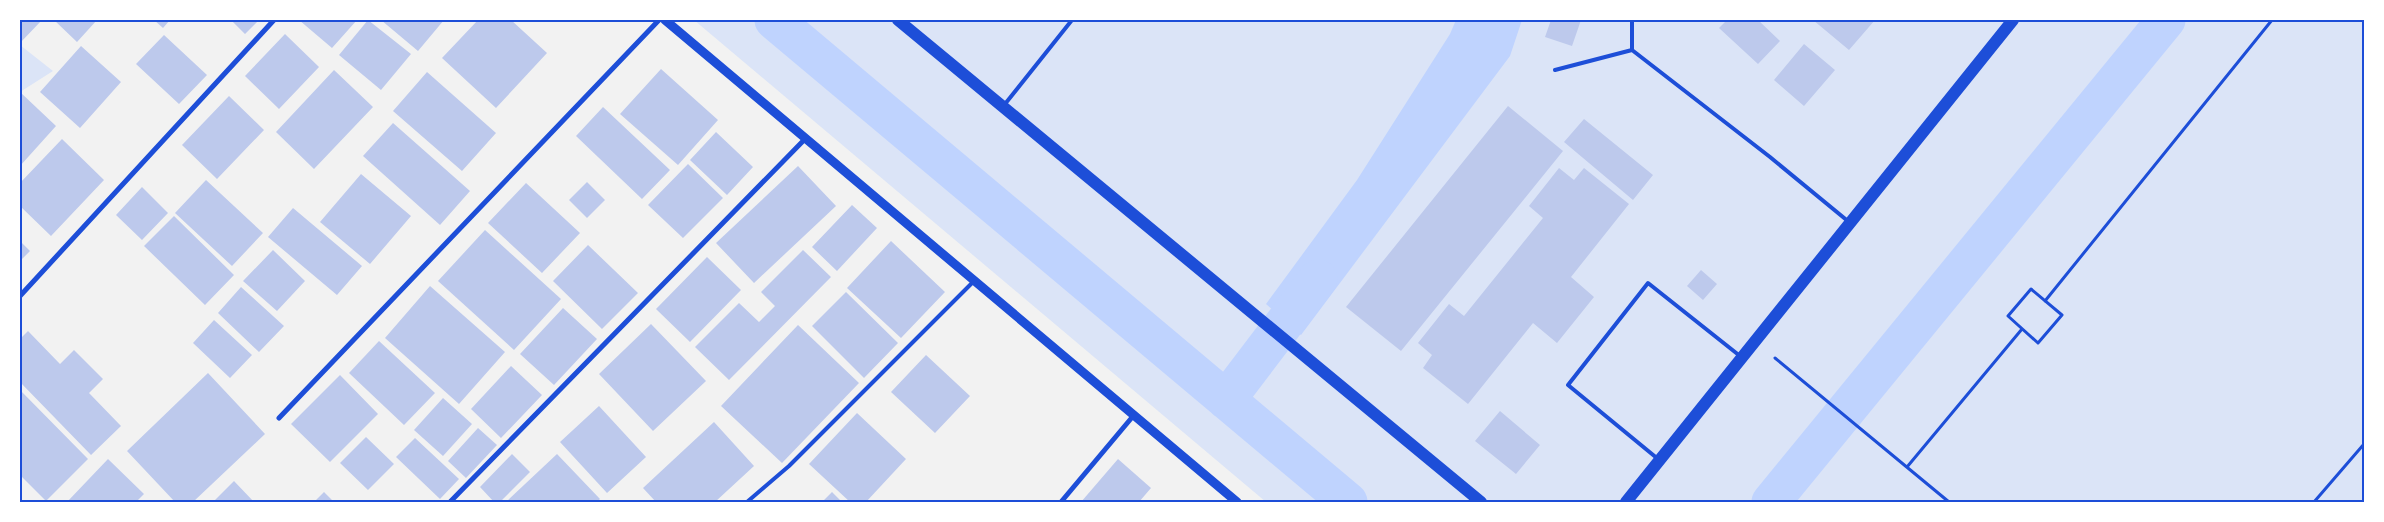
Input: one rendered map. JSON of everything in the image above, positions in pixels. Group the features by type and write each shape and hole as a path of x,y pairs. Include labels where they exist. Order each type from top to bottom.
{"main road":[{"path":"898,20 1481,502"},
{"path":"1626,502 2013,20"}],"street":[{"path":"20,296 274,20"},
{"path":"279,418 659,20"},
{"path":"665,20 1237,502"},
{"path":"450,502 805,139"},
{"path":"1061,502 1134,415"}],"lane":[{"path":"1003,107 1072,20"},
{"path":"1632,20 1632,50"},
{"path":"1554,70 1632,50"},
{"path":"1632,50 1770,157 1850,224"},
{"path":"748,502 789,466 974,280"},
{"path":"1660,460 1568,384 1648,284 1742,358"}],"path":[{"path":"2045,301 2272,20"},
{"path":"2031,289 2062,315 2038,343 2022,329 2008,316 2031,289"},
{"path":"1907,467 2022,329"},
{"path":"1755,342 1949,502"},
{"path":"2314,502 2364,444"}],"shaded area":[{"path":"694,20 2364,20 2364,502 1266,502"},
{"path":"20,45 53,71 20,92"}],"water":[{"path":"1456,20 1522,20 1510,56 1301,335 1266,304 1357,180 1450,34"}],"building":[{"path":"20,20 42,20 20,43"},
{"path":"54,20 97,20 77,42"},
{"path":"154,20 170,20 163,28"},
{"path":"231,20 259,20 245,34"},
{"path":"299,20 357,20 332,48"},
{"path":"368,20 411,54 381,90 339,55"},
{"path":"381,20 444,20 418,51"},
{"path":"478,20 511,20 547,53 496,108 442,58"},
{"path":"1551,20 1581,20 1572,46 1545,37"},
{"path":"1727,20 1758,20 1780,41 1758,64 1719,28"},
{"path":"1813,20 1875,20 1849,50"},
{"path":"285,34 319,67 279,109 245,76"},
{"path":"164,35 207,75 179,104 136,64"},
{"path":"1804,44 1835,70 1804,106 1774,80"},
{"path":"81,46 121,82 80,128 40,92"},
{"path":"661,69 718,120 678,165 620,114"},
{"path":"334,70 373,107 314,169 276,132"},
{"path":"427,72 496,133 462,171 393,111"},
{"path":"20,92 56,126 20,166"},
{"path":"229,96 264,130 217,179 182,145"},
{"path":"1508,106 1563,151 1401,351 1346,307"},
{"path":"603,107 670,170 642,199 576,136"},
{"path":"1584,119 1653,175 1633,200 1564,142"},
{"path":"393,123 470,191 440,225 363,156"},
{"path":"716,132 753,167 727,195 690,160"},
{"path":"62,139 104,180 51,236 20,206 20,183"},
{"path":"688,164 723,198 683,238 648,205"},
{"path":"798,166 836,206 754,283 716,243"},
{"path":"1559,168 1574,180 1584,168 1629,204 1571,277 1594,297 1557,343 1533,323 1468,404 1423,368 1432,355 1418,343 1449,304 1464,316 1543,218 1529,206"},
{"path":"361,174 411,216 370,264 320,222"},
{"path":"206,180 263,233 232,266 175,213"},
{"path":"587,182 605,200 587,218 569,200"},
{"path":"526,183 580,233 542,273 488,223"},
{"path":"142,187 168,213 142,240 116,215"},
{"path":"852,205 877,228 837,271 812,247"},
{"path":"293,208 362,266 337,295 268,237"},
{"path":"174,216 234,275 205,305 144,246"},
{"path":"485,230 561,299 514,350 438,281"},
{"path":"20,241 30,251 20,261"},
{"path":"891,241 945,292 901,338 847,288"},
{"path":"588,245 638,293 602,329 553,281"},
{"path":"273,250 305,281 277,311 243,281"},
{"path":"803,250 831,277 729,380 695,347 739,303 759,322 775,306 761,292"},
{"path":"707,257 741,290 690,342 656,309"},
{"path":"1701,270 1717,284 1703,300 1687,286"},
{"path":"430,286 505,352 459,404 385,338"},
{"path":"241,287 284,326 259,352 218,313"},
{"path":"846,292 898,343 864,378 812,326"},
{"path":"563,308 597,339 554,385 520,354"},
{"path":"214,320 252,355 230,378 193,343"},
{"path":"651,324 706,381 653,431 599,374"},
{"path":"798,325 859,383 782,463 721,406"},
{"path":"28,331 60,364 74,350 103,379 89,393 121,426 91,455 20,382 20,339"},
{"path":"379,341 435,393 404,425 349,373"},
{"path":"926,355 970,396 935,433 891,392"},
{"path":"511,366 542,395 501,438 471,409"},
{"path":"208,373 265,434 193,502 175,502 127,451"},
{"path":"340,375 378,414 330,462 291,424"},
{"path":"20,390 88,459 46,501 20,475"},
{"path":"443,398 472,424 443,456 414,430"},
{"path":"599,406 646,457 607,493 560,442"},
{"path":"1500,411 1540,445 1516,474 1475,441"},
{"path":"857,413 906,459 866,502 850,502 809,464"},
{"path":"714,422 754,466 715,502 699,502 697,500 695,502 656,502 643,488"},
{"path":"478,428 497,445 466,478 448,461"},
{"path":"366,437 394,464 368,490 340,463"},
{"path":"415,438 459,479 440,499 396,457"},
{"path":"512,454 530,472 500,502 494,502 480,487"},
{"path":"557,454 600,499 597,502 506,502"},
{"path":"108,459 144,494 136,502 67,502"},
{"path":"1118,459 1151,488 1139,502 1081,502"},
{"path":"234,481 254,502 213,502"},
{"path":"324,492 334,502 314,502"},
{"path":"832,492 842,502 822,502"}],"waterway":[{"path":"774,20 1348,502"},
{"path":"1771,502 2166,20"},
{"path":"1226,400 1318,279"}]}
